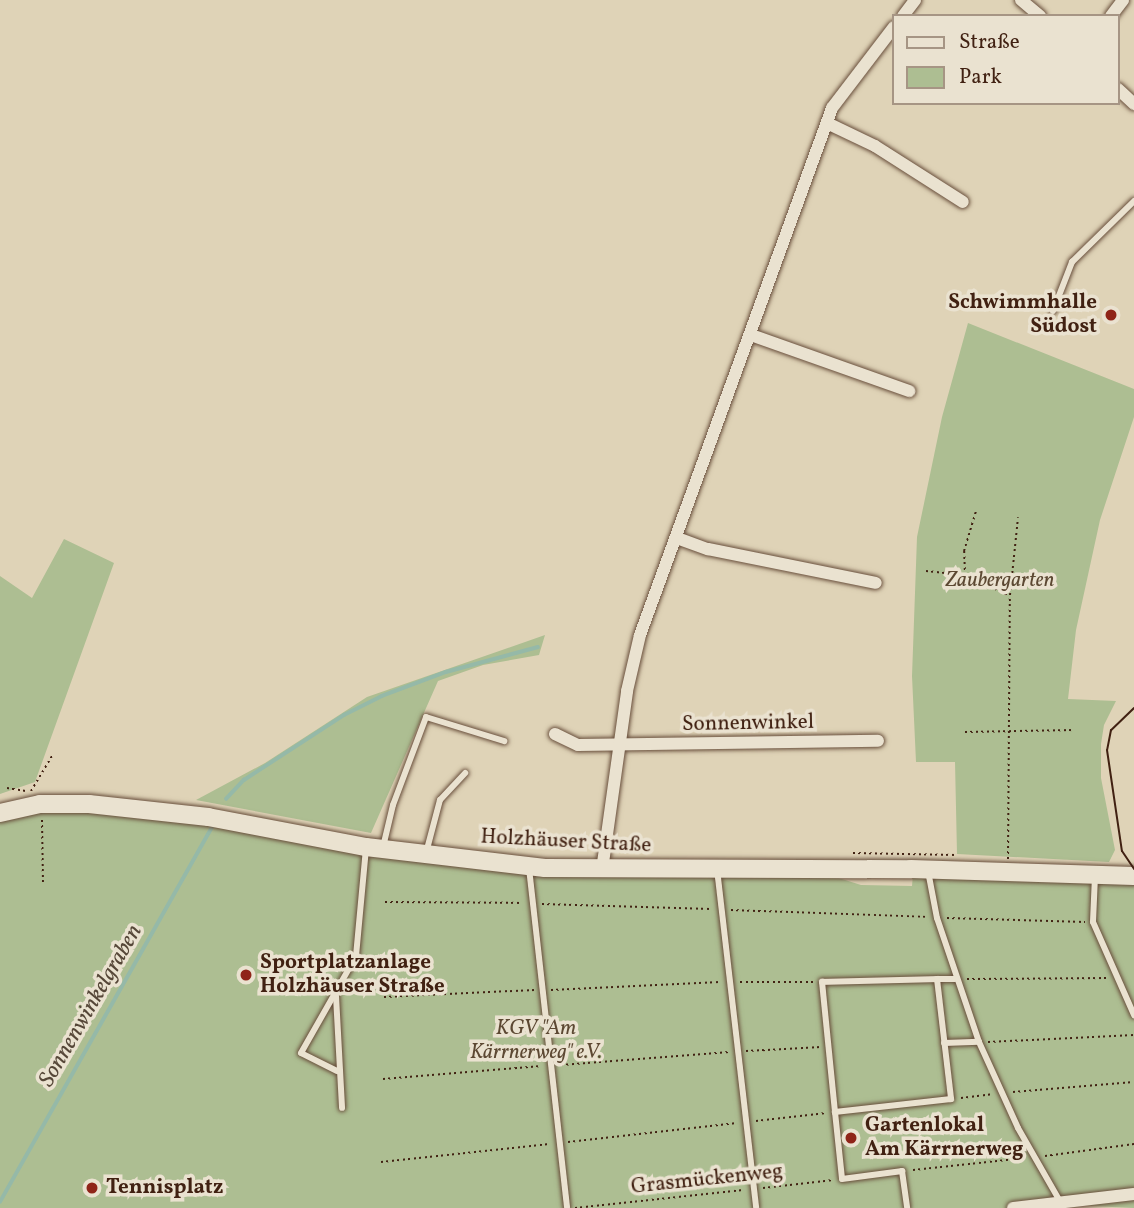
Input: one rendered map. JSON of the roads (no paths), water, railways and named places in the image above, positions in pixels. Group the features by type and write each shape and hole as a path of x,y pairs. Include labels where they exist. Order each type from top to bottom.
{"main road":[{"name":"Holzhäuser Straße","path":"0,813 35,798 208,817 374,848 529,866 602,870 717,868 1009,871 1134,876"}],"street":[{"path":"1021,0 1038,14"},
{"path":"602,870 619,746 640,635 832,108 892,30"},
{"path":"1120,91 1134,104"},
{"path":"827,123 876,146 963,202"},
{"path":"751,335 909,391"},
{"path":"677,538 708,550 876,583"},
{"name":"Sonnenwinkel","path":"555,734 578,745 619,746 878,741"},
{"path":"1013,1208 1134,1194"}],"lane":[{"path":"1053,311 1072,262 1134,201"},
{"path":"337,1071 301,1053 356,956 374,848 426,717 504,741"},
{"path":"425,854 440,800 465,773"},
{"path":"529,866 567,1208"},
{"path":"717,868 756,1208"},
{"path":"928,870 937,918 979,1042 1034,1157 1061,1203"},
{"path":"1095,874 1093,922 1134,1015"},
{"path":"835,1112 951,1099 937,979"},
{"path":"907,1208 902,1171 842,1178 822,982 956,979"},
{"path":"335,994 337,1071 342,1108"},
{"path":"944,1043 979,1042"}],"waterway":[{"name":"Sonnenwinkelgraben","path":"226,799 244,780 344,715 382,696 446,672 538,647"},
{"name":"Sonnenwinkelgraben","path":"0,1202 212,827"}],"tram line":[{"path":"1134,708 1111,730 1107,750 1122,851 1134,869"}],"place":[{"name":"Schwimmhalle Südost","path":"1111,315"},
{"name":"Sportplatzanlage Holzhäuser Straße","path":"246,975"},
{"name":"Gartenlokal Am Kärrnerweg","path":"851,1138"},
{"name":"Tennisplatz","path":"92,1188"}],"park label":[{"name":"Zaubergarten","path":"1000,581"},
{"name":"KGV \"Am Kärrnerweg\" e.V.","path":"536,1041"}]}
